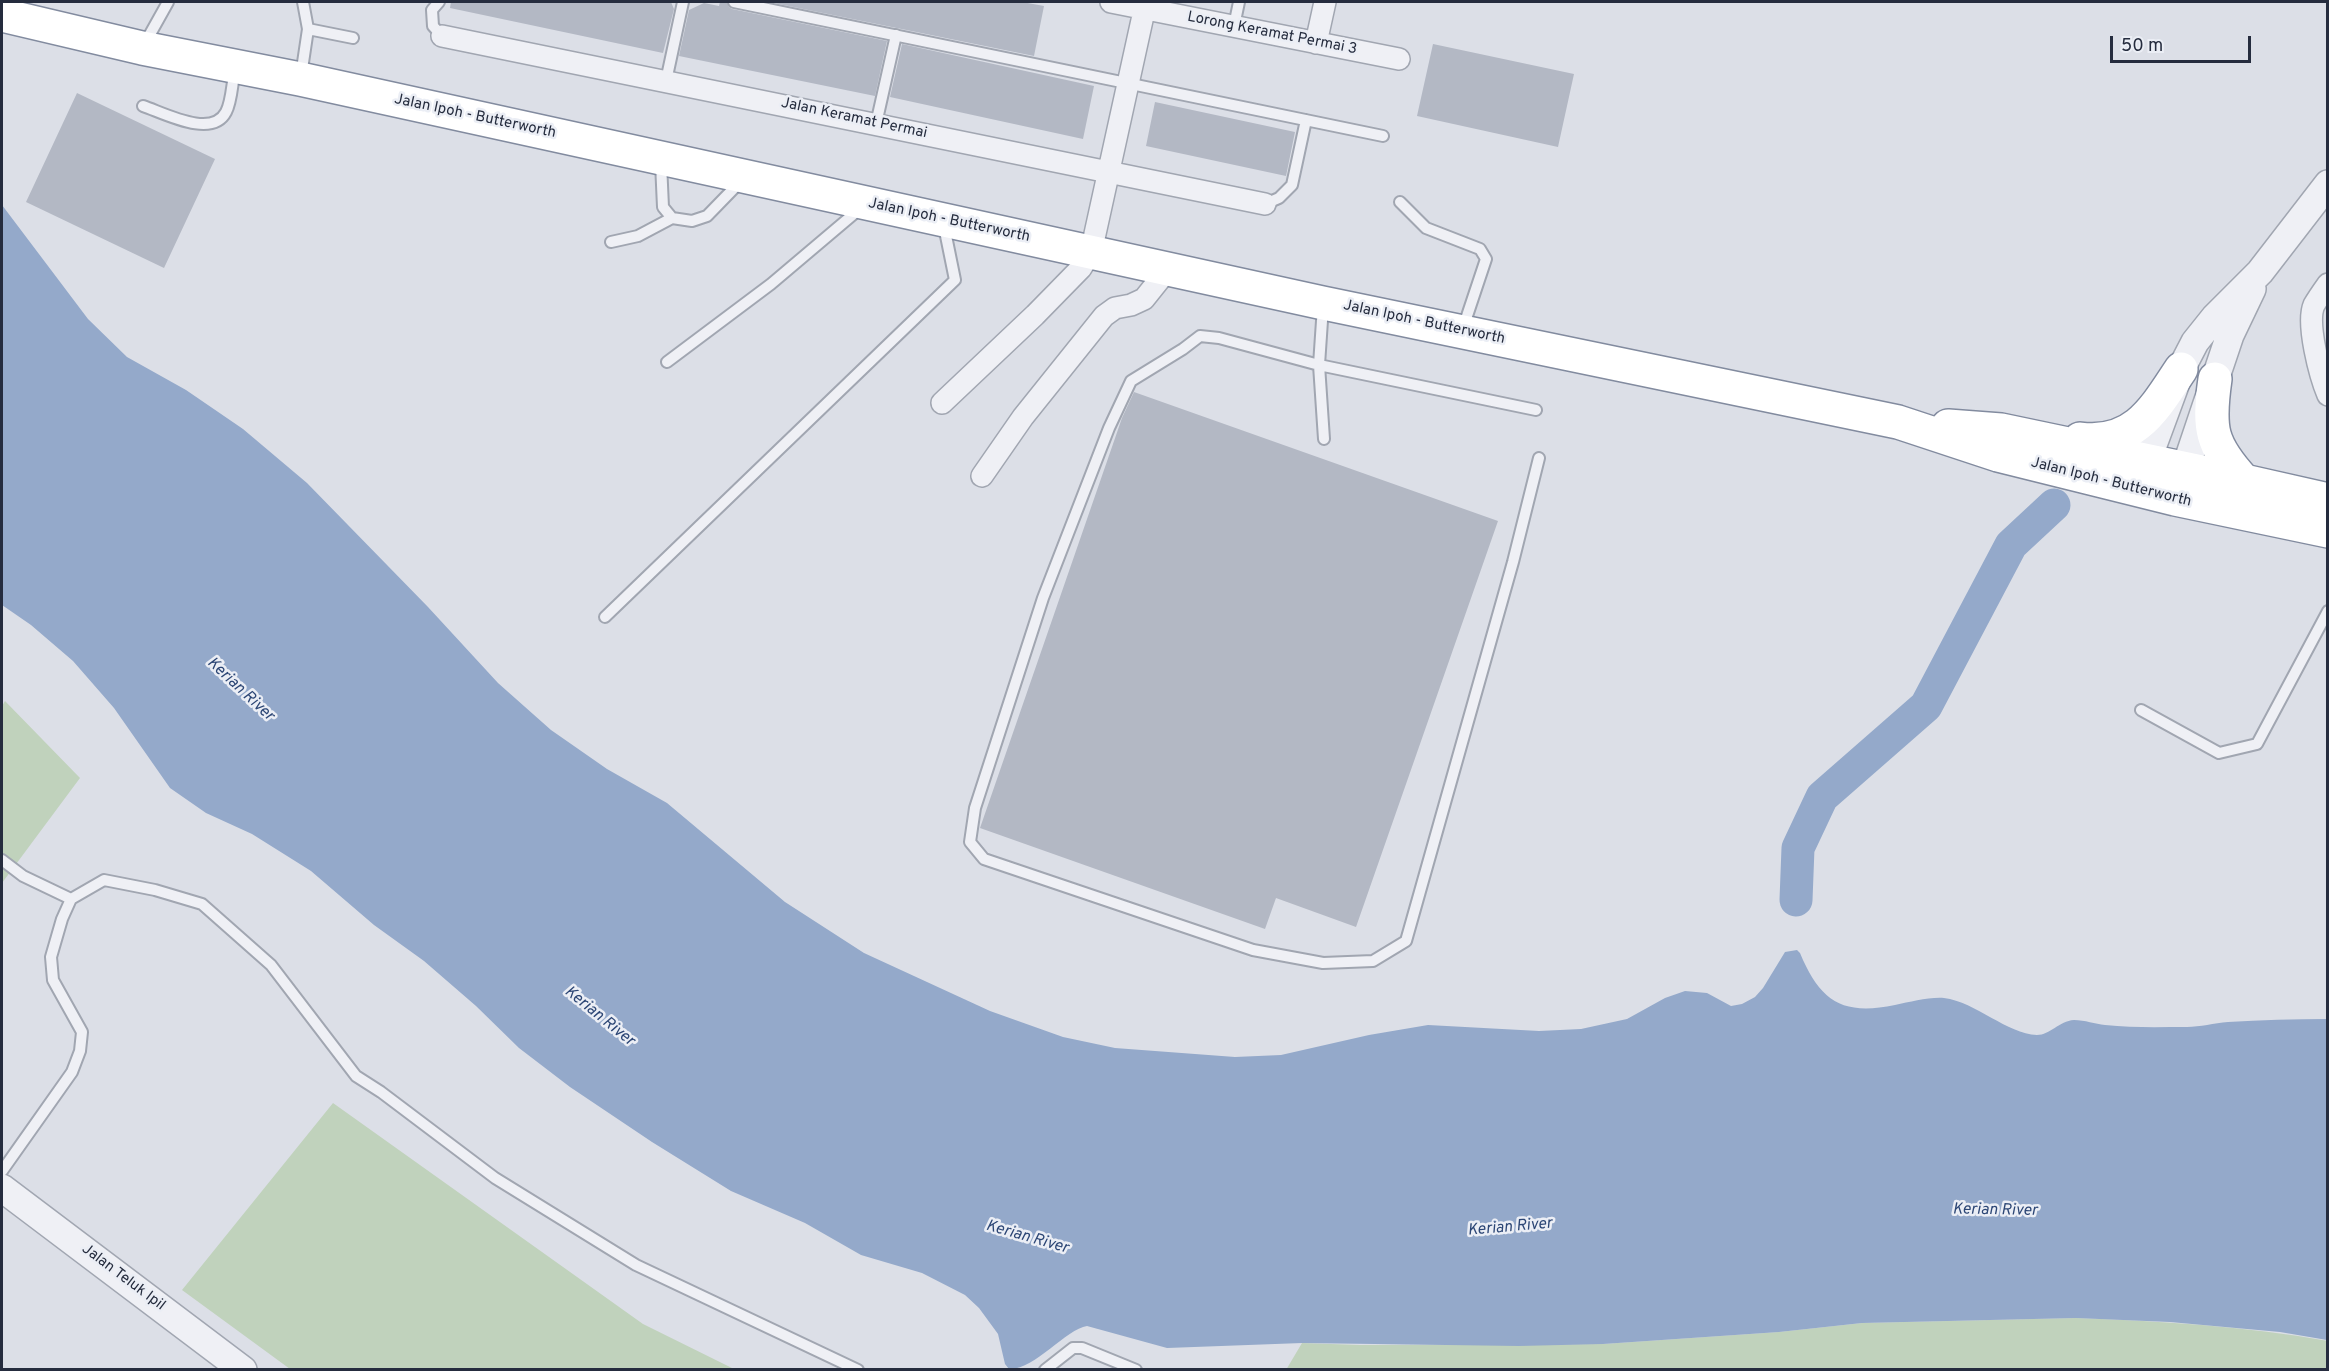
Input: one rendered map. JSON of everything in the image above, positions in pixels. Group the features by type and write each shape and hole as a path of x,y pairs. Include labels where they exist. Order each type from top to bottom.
{"highway":[{"name":"Jalan Ipoh - Butterworth","path":"2,15 142,48 236,66 1323,303 1898,422 1998,455 2142,476 2180,484 2328,531"},
{"path":"2001,430 2089,440 2107,439 2126,432 2142,422 2154,410 2181,369"},
{"path":"2214,379 2211,426 2217,445 2227,462 2244,481"},
{"name":"Jalan Ipoh - Butterworth","path":"1898,422 2001,430 2142,476"},
{"name":"Jalan Ipoh - Butterworth","path":"2180,484 2244,481 2328,500"}],"street":[{"name":"Lorong Keramat Permai 3","path":"1111,2 1146,5 1234,26 1399,59"},
{"path":"1316,43 1325,2"},
{"path":"942,403 1035,315 1081,268 1091,252 1146,5"},
{"name":"Jalan Keramat Permai","path":"442,36 1265,204"},
{"path":"2142,476 2181,369 2195,342 2215,317 2260,272 2328,184"},
{"path":"982,476 1023,417 1104,316 1115,308 1131,305 1144,299 1168,269"},
{"path":"2180,484 2230,336 2260,272"},
{"path":"2328,284 2313,307 2313,342 2322,382 2328,395"},
{"name":"Jalan Teluk Ipil","path":"2,1188 243,1370"}],"lane":[{"path":"142,48 168,2"},
{"path":"300,80 308,29 303,2"},
{"path":"439,2 432,10 433,26 442,36"},
{"path":"666,81 683,2"},
{"path":"734,2 1383,136"},
{"path":"1234,26 1239,2"},
{"path":"308,29 353,38"},
{"path":"876,124 896,35"},
{"path":"143,106 200,125 217,121 226,112 236,66"},
{"path":"1265,204 1279,198 1292,184 1306,120"},
{"path":"661,158 663,207 672,218"},
{"path":"611,242 638,236 672,218 692,221 707,216 746,177"},
{"path":"1400,202 1426,228 1480,249 1484,254 1486,259 1462,331"},
{"path":"667,362 771,284 867,203"},
{"path":"605,617 955,280 942,219"},
{"path":"1323,303 1319,365 1324,439"},
{"path":"1536,410 1319,365 1219,338 1200,336 1182,350 1131,381 1109,428 1043,598 975,808 970,842 984,860 1253,950 1323,963 1373,961 1406,941 1513,562 1539,458"},
{"path":"2141,710 2219,753 2257,744 2328,611"},
{"path":"2,860 23,876 71,899"},
{"path":"2,1171 72,1072 80,1051 82,1032 53,980 51,957 62,919 71,899 104,880 155,890 201,904 271,965 356,1076 381,1092 495,1178 636,1265 858,1370"},
{"path":"1046,1370 1073,1348 1082,1348 1136,1370"}],"green space":[{"path":"5,701 80,778 2,883 2,706"},
{"path":"333,1103 643,1324 734,1369 290,1369 182,1290"},
{"path":"2076,1318 2202,1325 2328,1341 2327,1370 1286,1370 1302,1343 1360,1345 1603,1344 1779,1332 1862,1323"}],"water":[{"name":"Kerian River","path":"2,205 88,319 127,357 186,390 243,429 307,483 428,607 498,683 551,730 607,769 667,803 785,902 864,953 990,1011 1063,1037 1115,1048 1235,1057 1281,1055 1369,1035 1428,1025 1539,1031 1581,1029 1627,1019 1665,998 1685,991 1707,993 1731,1006 1742,1004 1755,997 1763,988 1785,952 1797,950 1816,983 1835,1001 1847,1006 1877,1008 1944,998 1968,1005 2014,1029 2037,1035 2074,1020 2115,1026 2192,1027 2253,1021 2327,1019 2327,1340 2280,1332 2170,1322 2076,1318 1862,1323 1779,1332 1603,1344 1519,1346 1302,1343 1167,1348 1087,1326 1069,1334 1028,1364 1009,1369 1005,1364 998,1334 979,1308 965,1295 922,1273 861,1255 805,1223 731,1191 652,1142 570,1087 519,1048 476,1006 424,961 374,925 311,871 252,834 206,813 170,788 114,708 73,661 31,625 2,605"}],"building":[{"path":"451,2 671,2 674,9 663,53 450,8"},
{"path":"720,2 727,2 732,9 887,41 875,96 679,56 689,10 704,3 719,6"},
{"path":"769,2 1022,2 1044,6 1034,56"},
{"path":"902,44 1094,86 1083,139 890,97"},
{"path":"1433,44 1574,74 1558,147 1417,116"},
{"path":"77,93 215,159 164,268 26,202"},
{"path":"1155,102 1295,132 1286,176 1146,146"},
{"path":"1134,392 1498,521 1356,927 1276,898 1265,929 980,828 1122,418"}],"waterway":[{"path":"1796,900 1798,848 1822,797 1926,706 2011,545 2054,505"}]}
